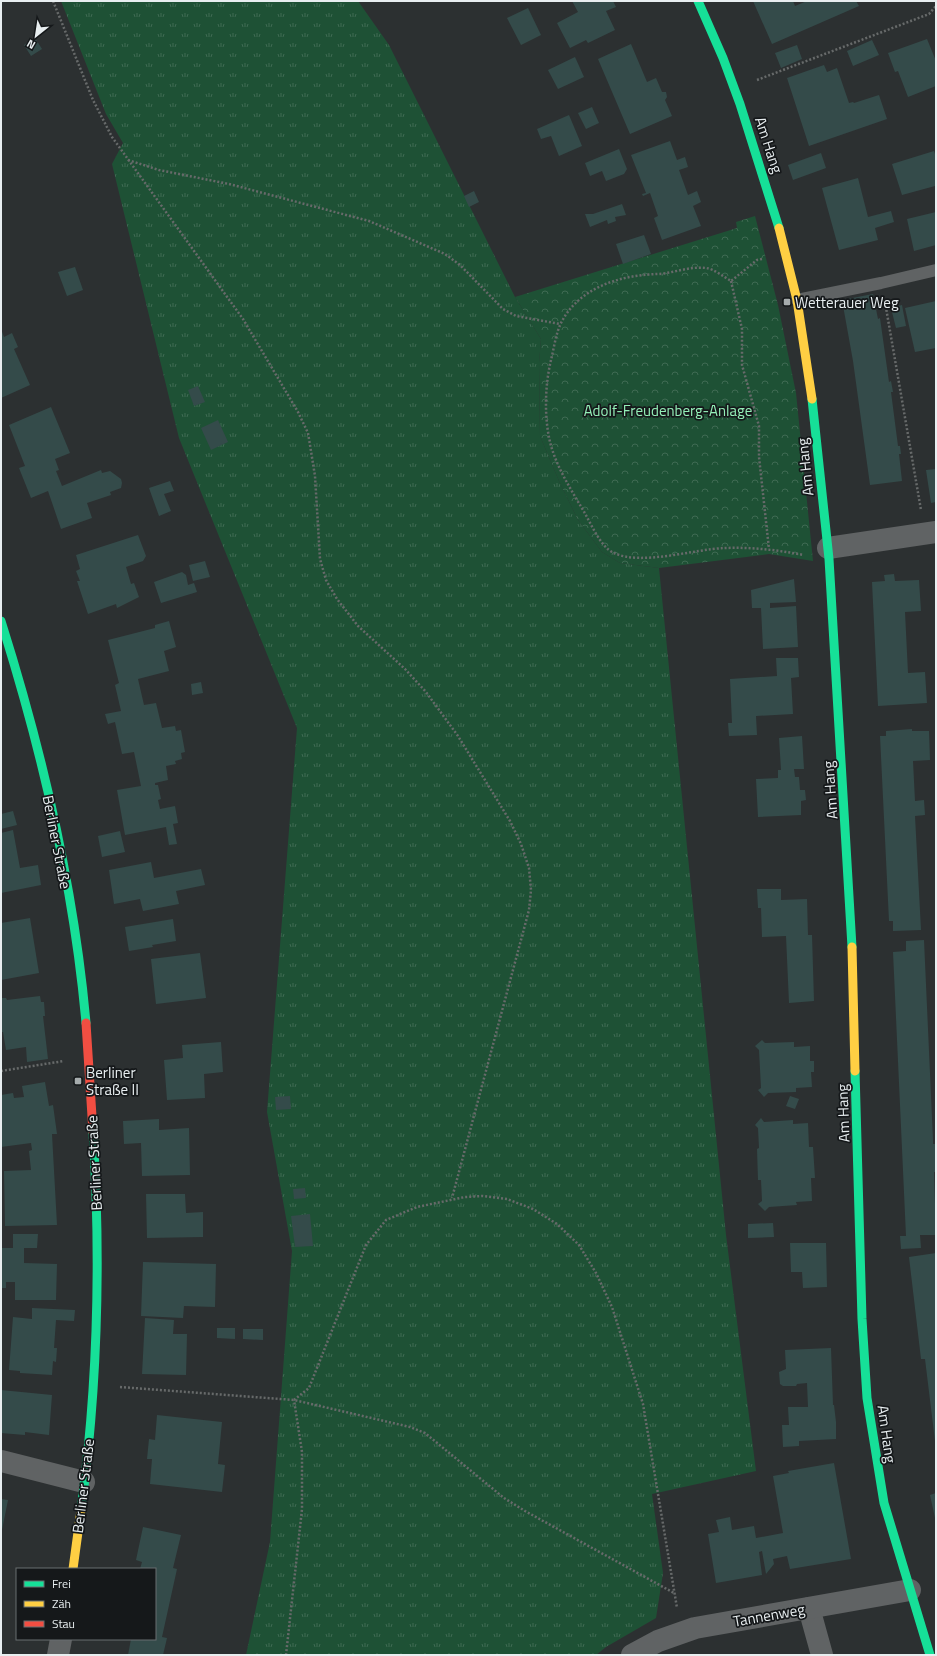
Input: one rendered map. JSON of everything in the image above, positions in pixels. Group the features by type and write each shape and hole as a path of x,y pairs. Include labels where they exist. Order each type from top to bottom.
{"street":[{"name":"Am Hang","path":"698,1 723,58 759,159 786,254 797,300 812,398 829,554 851,911 862,1319 867,1398 876,1462 884,1503 930,1655"},
{"path":"829,554 931,533"},
{"name":"Berliner Straße","path":"2,631 32,727 62,863 82,990 88,1057 95,1156 98,1266 95,1385 73,1568"},
{"path":"1,1461 84,1482"},
{"name":"Tannenweg","path":"632,1655 659,1648 695,1628 910,1590"},
{"path":"809,1608 822,1655"},
{"path":"58,1655 61,1640"}],"lane":[{"path":"797,300 882,283 936,270"}],"path":[{"path":"52,1 93,100 112,137 243,319 298,412 308,433 315,476 320,559 326,580 336,599 358,626 405,669 426,692 462,742 510,821 523,850 529,868 531,890 529,910 452,1198"},
{"path":"734,89 929,14 936,6"},
{"path":"128,160 159,170 228,184 369,221 445,254 460,265 503,309 516,316 560,324"},
{"path":"731,281 757,260 786,254"},
{"path":"769,549 759,457 759,426 742,365 742,329 731,281 707,268 650,274 597,287 581,297 570,308 560,324 547,378 547,420 550,441 558,464 569,486 606,547 617,554 649,558 704,550 769,549 829,554"},
{"path":"884,298 931,533"},
{"path":"1,1071 88,1057"},
{"path":"95,1385 294,1400 410,1427 425,1433 504,1498 674,1593 643,1404 612,1308 596,1273 579,1246 557,1224 533,1208 499,1198 483,1196 452,1198 417,1207 386,1220 366,1245 309,1388 294,1400"},
{"path":"286,1655 302,1509 302,1452 294,1400"}],"green space":[{"path":"61,1 358,1 389,45 515,297 541,339 539,364 540,436 559,481 578,520 602,552 620,563 659,568 726,1235 756,1471 652,1494 663,1573 656,1618 606,1647 596,1655 246,1655 270,1542 292,1251 267,1112 297,728 179,438 112,164 123,143 106,114"},
{"name":"Adolf-Freudenberg-Anlage","path":"755,216 778,305 796,393 813,561 769,554 659,568 620,563 602,552 578,520 559,481 540,436 539,363 541,339 515,297 737,228 736,222"}],"building":[{"path":"572,1 613,1 616,7 606,11 615,30 588,43 586,40 570,48 557,23 578,12"},
{"path":"753,1 793,1 795,6 807,1 856,1 859,6 772,44"},
{"path":"528,8 541,35 521,45 507,18"},
{"path":"35,38 42,49 31,56 24,45"},
{"path":"927,39 936,61 936,86 908,97 898,71 895,72 888,53"},
{"path":"872,40 879,55 853,66 847,51"},
{"path":"631,44 647,82 656,78 662,92 666,92 667,97 665,100 672,116 630,134 598,59"},
{"path":"797,45 802,59 781,68 775,53"},
{"path":"575,57 584,77 558,89 548,70"},
{"path":"824,65 827,72 837,68 849,103 854,103 879,95 887,119 809,146 787,78"},
{"path":"592,107 599,123 586,129 578,113"},
{"path":"569,115 582,146 559,156 551,136 541,139 537,129"},
{"path":"670,141 677,160 685,157 688,167 679,170 688,195 697,191 701,202 693,206 701,226 662,240 654,218 658,216 650,193 643,196 642,194 646,193 631,155"},
{"path":"619,149 627,169 624,174 606,181 602,171 590,176 585,163"},
{"path":"934,151 936,157 936,188 935,186 902,195 892,164"},
{"path":"821,153 826,168 793,180 788,165"},
{"path":"858,178 868,217 891,211 894,222 875,228 878,240 839,250 822,188"},
{"path":"474,191 479,202 469,207 464,196"},
{"path":"622,204 626,215 615,217 616,221 608,224 607,220 590,227 585,214 593,214"},
{"path":"936,212 936,245 914,251 907,219"},
{"path":"644,235 651,254 623,264 616,244"},
{"path":"75,267 83,290 67,296 58,272"},
{"path":"873,294 878,319 880,318 889,382 891,381 893,392 891,392 898,446 900,446 901,454 899,454 902,481 870,485 853,361 842,300"},
{"path":"936,301 936,348 915,352 905,308"},
{"path":"902,305 906,326 896,328 891,308"},
{"path":"1,329 4,337 12,333 18,347 14,349 30,385 1,398"},
{"path":"198,386 205,402 194,406 188,390"},
{"path":"51,407 70,453 55,459 59,470 56,471 62,486 101,470 102,473 110,471 121,479 122,483 121,488 110,492 111,495 87,503 92,518 61,529 48,491 31,498 19,468 25,466 9,425"},
{"path":"218,420 228,442 211,450 201,428"},
{"path":"936,469 936,502 931,503 926,470"},
{"path":"170,481 174,491 164,494 171,511 159,516 149,488"},
{"path":"138,535 146,556 143,561 126,567 131,584 134,583 139,597 117,608 116,604 88,614 77,581 80,581 76,571 80,569 76,555"},
{"path":"205,561 210,577 193,581 189,565"},
{"path":"182,572 186,575 188,585 194,583 197,592 161,603 154,582"},
{"path":"894,574 895,581 919,580 921,611 905,612 908,673 925,672 927,703 878,706 872,582 885,581 884,575"},
{"path":"794,579 796,602 770,603 770,608 796,606 798,647 763,649 761,608 752,608 751,590"},
{"path":"169,621 176,647 164,651 169,671 138,679 144,705 156,703 162,728 175,726 176,731 181,730 185,752 181,753 182,759 175,761 176,764 166,766 168,780 155,783 155,785 158,785 161,799 158,800 160,809 175,806 178,823 173,824 177,844 169,845 166,827 125,835 117,790 141,786 134,752 122,754 115,722 108,724 105,714 121,711 115,685 119,683 108,640 155,628 155,625"},
{"path":"776,658 798,658 799,677 791,678 793,714 756,716 757,735 729,736 728,723 732,723 730,679 777,676"},
{"path":"201,682 203,693 192,695 191,684"},
{"path":"912,729 912,731 929,731 930,760 913,761 915,801 924,800 925,815 915,816 921,930 893,931 893,921 889,921 880,736 886,736 886,731"},
{"path":"802,736 804,769 794,769 795,777 799,777 800,790 805,790 806,800 801,801 801,815 758,817 756,779 778,778 778,770 781,770 779,738"},
{"path":"13,811 17,825 1,829 1,814"},
{"path":"13,830 20,868 38,865 41,885 1,893 1,833"},
{"path":"120,831 125,852 102,857 98,836"},
{"path":"151,862 154,878 201,869 205,885 176,891 179,904 143,911 140,899 114,904 109,870"},
{"path":"757,889 781,889 781,900 807,899 808,935 812,935 814,1001 789,1003 786,936 762,937 761,908 758,908"},
{"path":"30,918 39,973 1,980 1,923"},
{"path":"173,919 176,941 129,951 125,927"},
{"path":"924,940 933,1144 936,1144 936,1172 934,1172 936,1235 920,1235 921,1248 901,1249 900,1236 906,1236 893,952 906,951 906,941"},
{"path":"200,953 206,998 156,1004 151,959"},
{"path":"40,996 41,1002 44,1002 45,1016 43,1016 48,1059 27,1062 26,1047 6,1050 3,1032 1,1032 1,998 6,998 7,1000"},
{"path":"762,1040 765,1043 794,1042 794,1047 810,1046 810,1061 814,1061 814,1072 811,1072 812,1087 796,1088 796,1092 768,1093 764,1097 758,1090 761,1088 759,1050 755,1046"},
{"path":"221,1042 223,1072 204,1074 205,1098 167,1100 164,1060 183,1058 182,1045"},
{"path":"45,1082 49,1106 53,1105 57,1134 52,1134 57,1225 5,1226 4,1171 31,1170 29,1151 32,1150 31,1143 1,1147 1,1095 13,1093 14,1098 24,1097 22,1086"},
{"path":"290,1096 291,1109 276,1110 275,1097"},
{"path":"790,1096 799,1099 795,1109 786,1106"},
{"path":"761,1118 764,1122 793,1120 793,1124 808,1123 809,1147 813,1147 815,1178 811,1178 812,1201 796,1202 797,1205 769,1207 765,1211 758,1204 762,1201 761,1180 758,1180 758,1128 755,1125"},
{"path":"159,1119 159,1130 189,1128 190,1175 142,1176 141,1143 124,1144 123,1121"},
{"path":"305,1188 306,1198 294,1199 293,1189"},
{"path":"146,1194 185,1194 186,1213 203,1212 203,1237 147,1238"},
{"path":"310,1214 313,1246 295,1247 291,1216"},
{"path":"773,1223 774,1237 748,1238 748,1224"},
{"path":"13,1234 38,1234 37,1248 24,1248 24,1263 57,1264 56,1300 15,1300 15,1282 6,1282 6,1288 1,1288 1,1248 13,1248"},
{"path":"790,1243 826,1243 827,1287 803,1288 802,1272 791,1272"},
{"path":"936,1253 935,1441 925,1359 921,1359 909,1257"},
{"path":"143,1262 216,1264 215,1307 184,1306 183,1318 141,1316"},
{"path":"32,1308 75,1310 74,1321 56,1320 54,1348 57,1348 56,1362 53,1361 52,1375 20,1373 20,1371 9,1370 13,1317 32,1319"},
{"path":"145,1318 174,1320 173,1334 187,1334 186,1375 142,1374"},
{"path":"217,1328 235,1328 235,1339 217,1338"},
{"path":"243,1329 263,1329 263,1340 243,1339"},
{"path":"831,1348 836,1439 799,1441 799,1446 783,1447 782,1425 789,1425 788,1407 808,1407 807,1383 797,1384 796,1386 783,1386 780,1384 779,1372 786,1369 785,1350"},
{"path":"1,1390 52,1395 49,1435 25,1432 25,1435 1,1433"},
{"path":"157,1415 222,1422 218,1464 225,1465 222,1492 150,1484 152,1459 147,1459 149,1439 155,1440"},
{"path":"834,1463 851,1559 790,1569 787,1556 773,1559 774,1564 766,1574 762,1551 759,1552 762,1575 716,1583 708,1534 719,1532 716,1520 730,1517 732,1530 754,1526 756,1538 783,1533 773,1476 789,1473 788,1471"},
{"path":"936,1493 936,1518 935,1518 930,1495"},
{"path":"1,1499 8,1500 2,1530 1,1530"},
{"path":"143,1527 181,1535 173,1568 177,1569 162,1637 167,1638 163,1655 128,1655 131,1640 156,1640 156,1568 140,1568 142,1562 136,1560"}],"traffic: fast":[{"path":"698,1 723,58 740,104 779,228"},
{"path":"812,399 829,559 852,947"},
{"path":"1,621 43,769 65,870 81,972 86,1023"},
{"path":"855,1071 862,1319 867,1398 884,1503 930,1655"},
{"path":"81,1510 91,1416 96,1321 97,1227 93,1132"}],"traffic: slow":[{"path":"779,228 797,300 812,399"},
{"path":"852,947 855,1071"},
{"path":"73,1568 81,1510"}],"traffic: jam":[{"path":"86,1023 93,1132"}],"place":[{"name":"Wetterauer Weg","path":"787,302"},
{"name":"Berliner Straße II","path":"78,1081"}]}
